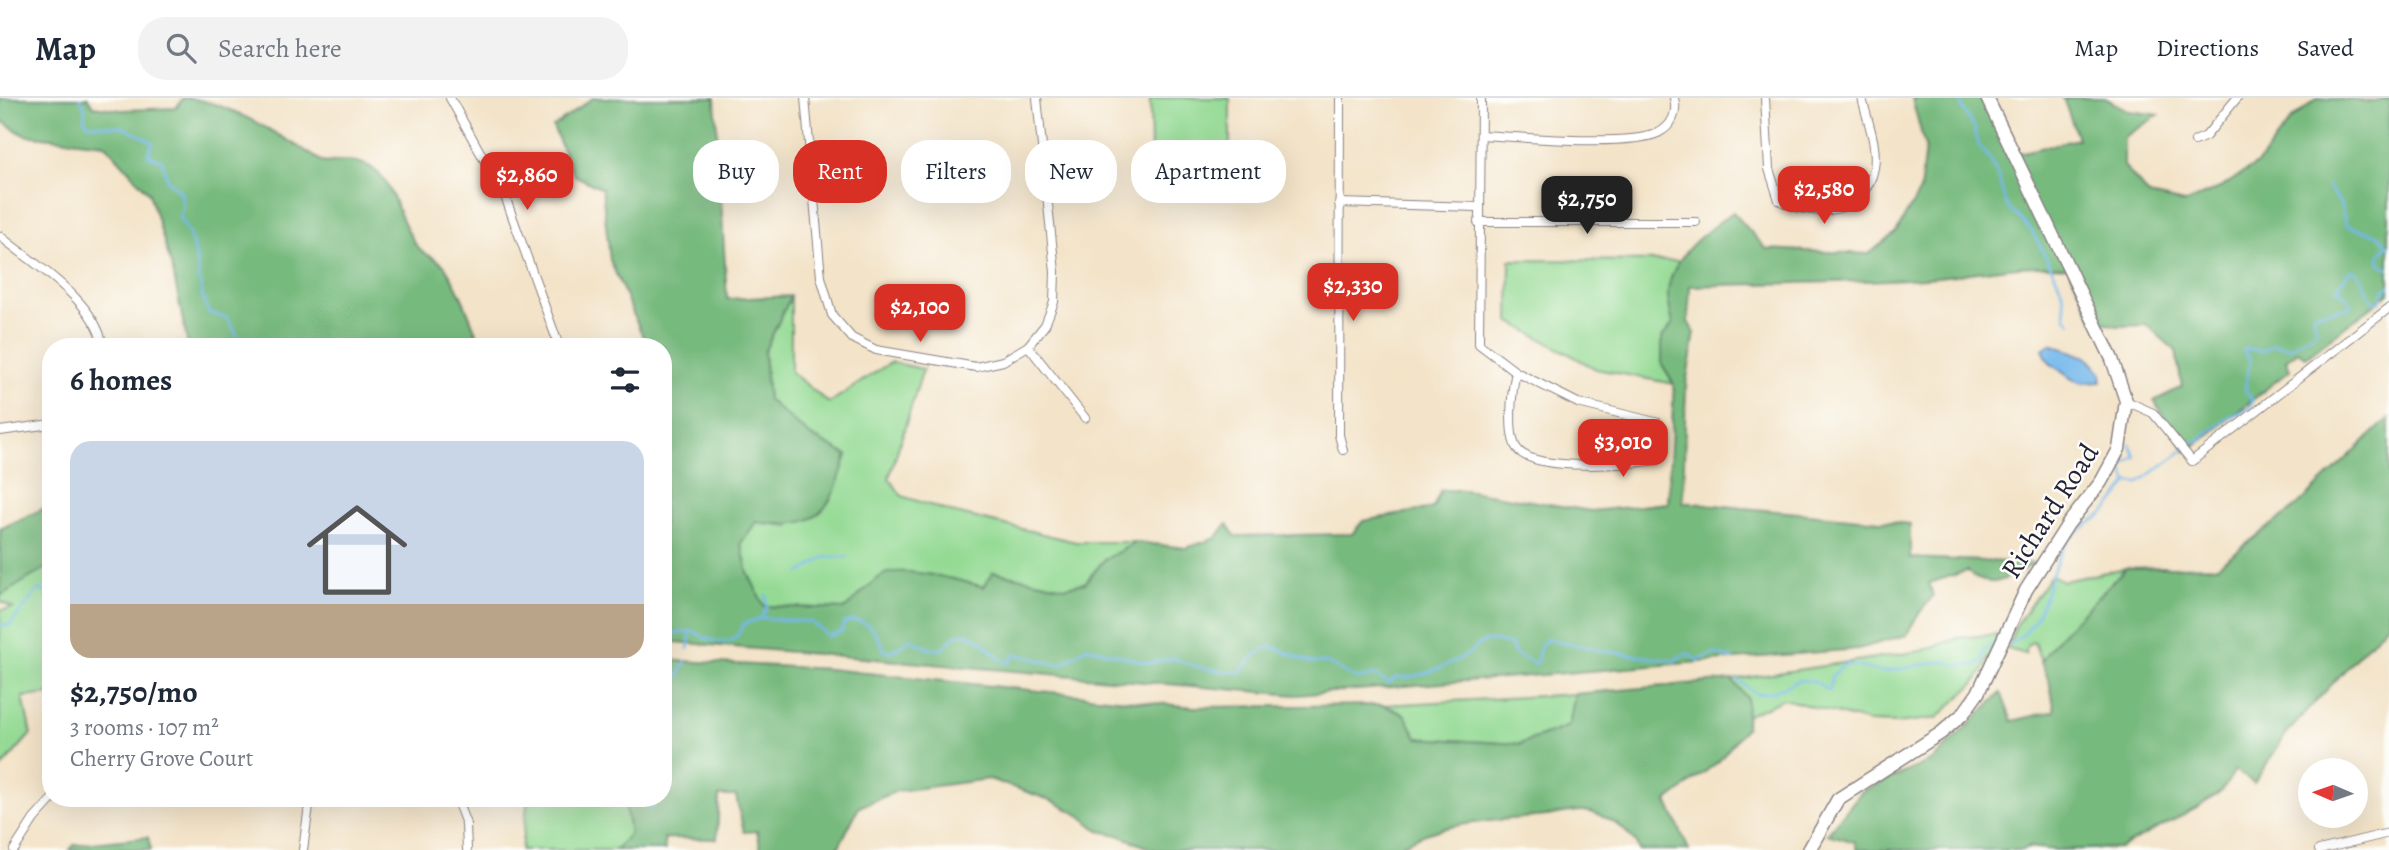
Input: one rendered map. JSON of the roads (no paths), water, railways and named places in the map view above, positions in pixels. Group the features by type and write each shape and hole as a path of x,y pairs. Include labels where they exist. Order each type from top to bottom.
{"street":[{"path":"450,98 506,199 556,338"},
{"path":"805,98 822,287 832,315 844,331 876,350 965,366 995,364 1028,346 1045,325 1056,289 1037,98"},
{"path":"1340,98 1339,435 1343,450"},
{"path":"1481,98 1478,207 1479,344 1516,372 1578,403 1659,423 1664,437 1663,449 1657,460 1593,467 1529,457 1518,451 1512,438 1516,372"},
{"path":"1481,135 1557,139 1641,137 1656,134 1674,119 1677,107 1674,98"},
{"path":"1765,98 1769,170 1779,200 1805,211 1838,210 1857,200 1869,184 1874,166 1874,145 1862,98"},
{"name":"Richard Road","path":"1809,850 1838,799 1941,733 1963,714 1978,693 2026,590 2068,524 2102,482 2119,449 2126,401 2112,359 1987,98"},
{"path":"2195,141 2206,136 2236,98"},
{"path":"1339,203 1478,207"},
{"path":"1478,222 1696,222"},
{"path":"0,236 84,305 95,320 101,338"},
{"path":"2126,401 2153,413 2192,461 2389,307"},
{"path":"1028,346 1085,418"},
{"path":"0,431 42,425"},
{"path":"14,850 45,807"},
{"path":"303,850 309,807"},
{"path":"459,807 466,824 467,850"},
{"path":"2319,850 2389,833"}],"water":[{"path":"2050,344 2087,357 2102,374 2101,382 2083,383 2072,379 2050,363 2043,350"}],"waterway":[{"path":"80,98 85,107 84,119 89,124 123,127 153,142 148,155 162,160 167,180 181,192 183,206 179,218 195,252 204,302 209,313 227,318 238,338"},
{"path":"1961,98 1962,108 1974,127 1979,146 1990,159 1998,176 2006,205 2032,231 2055,274 2063,294 2066,317 2071,323"},
{"path":"2327,185 2340,203 2346,225 2380,236 2389,246"},
{"path":"2388,246 2382,250 2379,258 2381,264 2389,268"},
{"path":"2011,643 2032,625 2059,557 2074,535 2106,511 2130,482 2138,483 2231,416 2248,409 2253,401 2245,389 2250,360 2243,351 2263,351 2273,345 2292,347 2317,330 2313,320 2315,313 2351,307 2350,300 2337,288 2349,272 2355,270 2358,273 2374,302 2380,302 2389,286"},
{"path":"2128,483 2121,467 2136,457 2130,444"},
{"path":"800,573 825,557 847,557"},
{"path":"0,624 9,626 39,589 42,591"},
{"path":"761,618 767,607 766,595"},
{"path":"672,634 694,631 710,640 729,641 735,638 744,624 761,618 811,622 829,636 842,631 844,623 859,621 874,631 884,650 889,652 904,645 909,639 930,649 942,649 953,638 970,634 1009,663 1014,654 1061,665 1087,647 1149,663 1174,658 1206,669 1240,672 1257,653 1271,646 1312,663 1325,662 1357,679 1375,675 1388,683 1397,677 1413,676 1439,668 1490,641 1512,645 1514,653 1536,664 1541,645 1547,639 1602,651 1676,661 1680,656 1689,654 1698,661 1714,653 1733,659"},
{"path":"688,649 691,631"},
{"path":"1738,680 1756,694 1773,692 1799,680 1814,681 1830,691 1832,676 1845,664 1883,672 1944,661 1967,665 1982,662 1984,649 1994,645"},
{"path":"672,728 677,716 674,685 685,662"}]}
